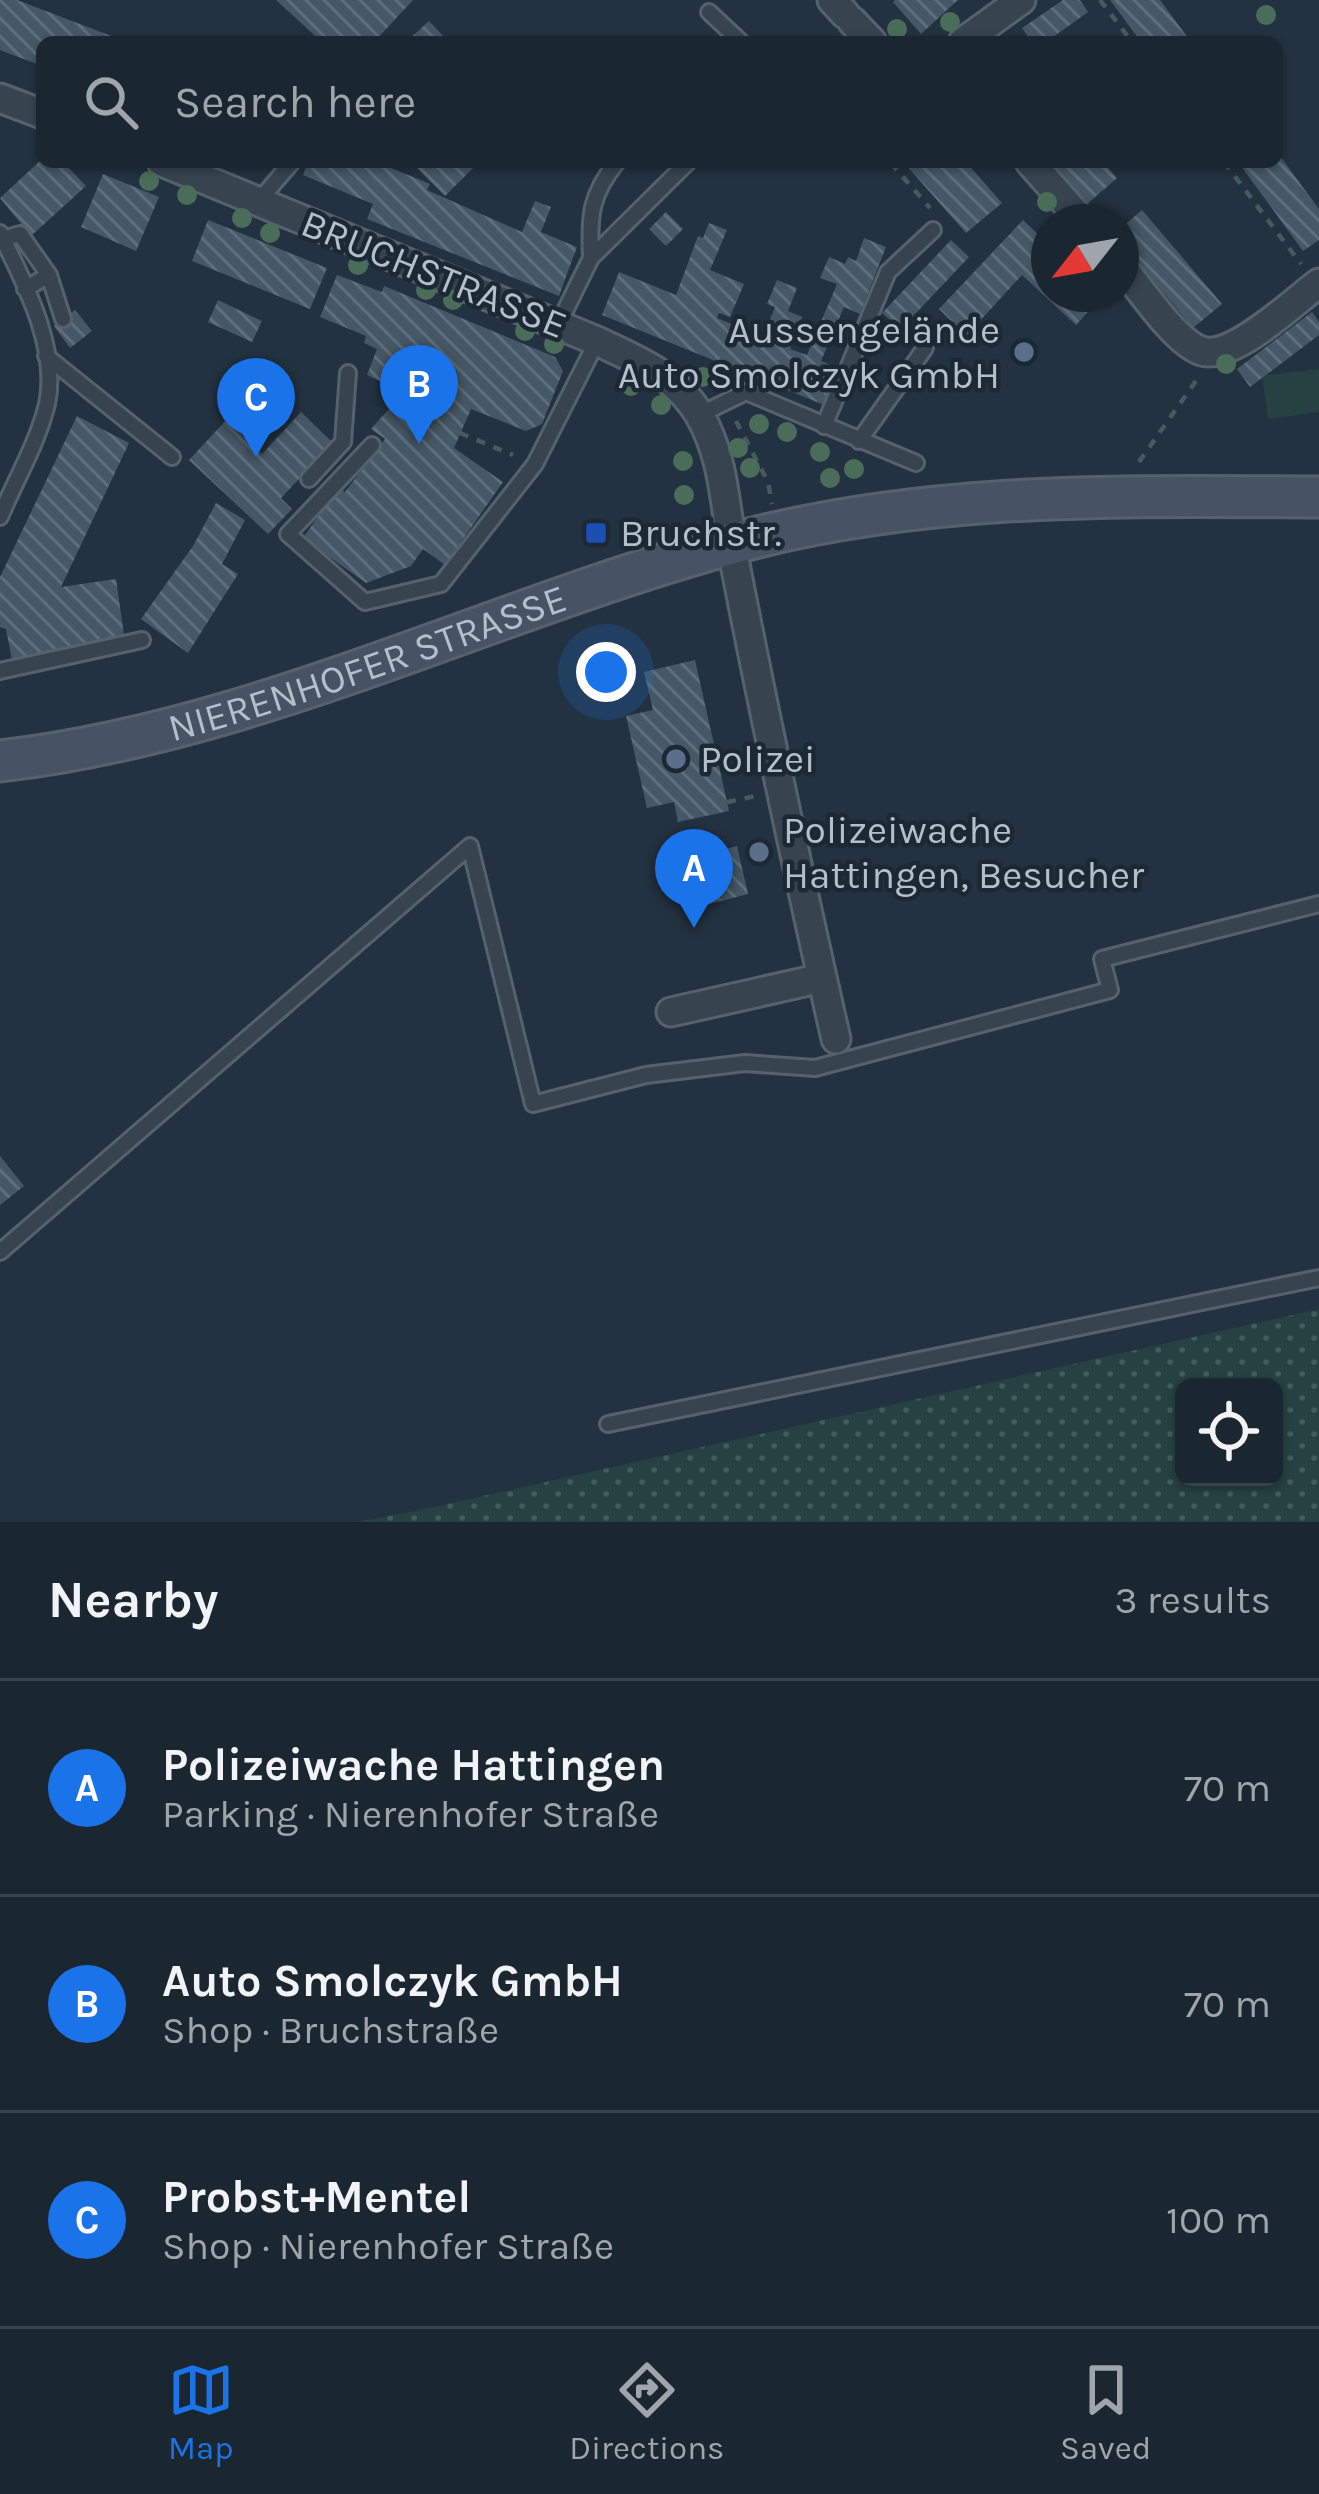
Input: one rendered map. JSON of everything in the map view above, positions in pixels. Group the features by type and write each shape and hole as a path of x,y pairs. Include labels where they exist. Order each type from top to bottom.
{"main road":[{"name":"NIERENHOFER STRASSE","path":"0,761 79,750 161,731 776,533 972,502 1062,496 1319,497"}],"street":[{"path":"971,36 1021,0"},
{"path":"843,12 866,36"},
{"path":"0,98 36,112"},
{"name":"BRUCHSTRASSE","path":"176,168 597,341 665,374 699,415 712,443 725,489 732,544"},
{"path":"1035,168 1067,204"},
{"path":"1139,287 1184,339 1197,350 1215,354 1240,342 1318,284"},
{"path":"732,544 779,791 836,1039"},
{"path":"670,1012 822,978"}],"lane":[{"path":"709,12 735,36"},
{"path":"258,202 287,168"},
{"path":"591,258 598,186 612,168"},
{"path":"558,325 591,258 682,168"},
{"path":"824,426 888,272 933,230"},
{"path":"0,517 46,404 41,329 1,236 20,234 49,275 63,319"},
{"path":"25,289 49,275"},
{"path":"372,445 288,534 365,602 441,584 535,464 597,341"},
{"path":"859,441 925,348"},
{"path":"46,356 172,457"},
{"path":"309,479 343,442 348,373"},
{"path":"699,415 746,392 916,463"},
{"path":"0,671 142,640"},
{"path":"0,1252 470,846 532,1104 646,1075 745,1064 815,1068 836,1063 1110,990 1102,959 1319,904"},
{"path":"608,1424 1319,1278"}],"path":[{"path":"1100,0 1127,36"},
{"path":"1124,32 1132,27"},
{"path":"895,168 930,207 937,200"},
{"path":"1228,168 1318,284"},
{"path":"1237,180 1246,173"},
{"path":"1274,229 1282,222"},
{"path":"1135,469 1215,354"},
{"path":"726,401 768,482 776,533"},
{"path":"460,433 535,464"}],"green space":[{"path":"1319,369 1319,412 1268,419 1262,376"},
{"path":"1319,1309 1319,1522 358,1522 430,1508"}],"building":[{"path":"0,0 17,0 111,36 36,36 36,64 0,50"},
{"path":"276,0 413,0 380,36 315,36"},
{"path":"895,0 958,0 921,34"},
{"path":"1063,0 1080,0 1088,12 1054,36 1028,36 1022,28"},
{"path":"1110,0 1160,0 1187,36 1137,36"},
{"path":"429,21 443,36 413,36"},
{"path":"1283,160 1319,209 1319,240 1303,251 1242,168 1283,168"},
{"path":"36,165 69,168 86,186 31,236 0,198"},
{"path":"306,168 391,168 430,184 427,190 522,232 535,201 551,207 541,232 577,247 559,296 367,219 373,204 303,175"},
{"path":"417,168 473,168 445,196"},
{"path":"909,168 971,168 1002,203 966,233"},
{"path":"1055,168 1108,168 1117,178 1085,204"},
{"path":"103,174 159,197 136,251 81,227"},
{"path":"1142,210 1222,304 1193,328 1139,264"},
{"path":"666,212 683,229 666,246 649,229"},
{"path":"208,220 327,268 310,309 192,261"},
{"path":"1023,220 1031,228 1031,283 1022,275 966,336 939,309"},
{"path":"709,223 727,230 710,270 744,284 730,317 719,313 717,318 763,337 775,307 767,304 777,280 797,288 788,311 802,317 790,349 807,355 837,284 820,278 829,257 845,264 848,257 856,261 864,238 886,247 860,314 844,307 821,361 843,370 829,407 602,315 619,272 676,295 698,236 703,238"},
{"path":"951,240 969,257 901,329 882,313"},
{"path":"337,275 382,292 384,286 555,357 563,371 542,424 526,431 471,409 454,448 503,482 445,565 423,549 411,566 366,583 303,538 338,488 345,492 385,439 371,429 404,392 367,375 377,349 364,343 366,336 320,317"},
{"path":"218,300 262,321 252,342 208,322"},
{"path":"75,310 92,331 70,348 54,326"},
{"path":"1062,312 1088,312 1076,325"},
{"path":"1312,312 1319,322 1319,335 1250,387 1237,369"},
{"path":"268,375 285,390 242,435 262,454 301,412 333,443 281,498 292,509 268,534 189,460"},
{"path":"77,416 129,443 61,587 116,579 124,635 12,660 6,629 0,627 0,577"},
{"path":"216,503 245,520 222,564 238,574 188,653 141,619 193,546"},
{"name":"Polizei","path":"695,660 729,811 678,822 674,802 647,808 626,716 653,710 644,672"},
{"path":"737,846 748,894 698,907 686,859"},
{"path":"0,1156 24,1186 0,1205"}],"place":[{"name":"Aussengelände Auto Smolczyk GmbH","path":"1024,352"},
{"name":"Auto Smolczyk GmbH","path":"419,444"},
{"name":"Probst+Mentel","path":"256,457"},
{"name":"Bruchstr.","path":"596,533"},
{"name":"Polizei","path":"676,759"},
{"name":"Polizeiwache Hattingen, Besucher","path":"759,852"},
{"name":"Polizeiwache Hattingen","path":"694,928"}]}
